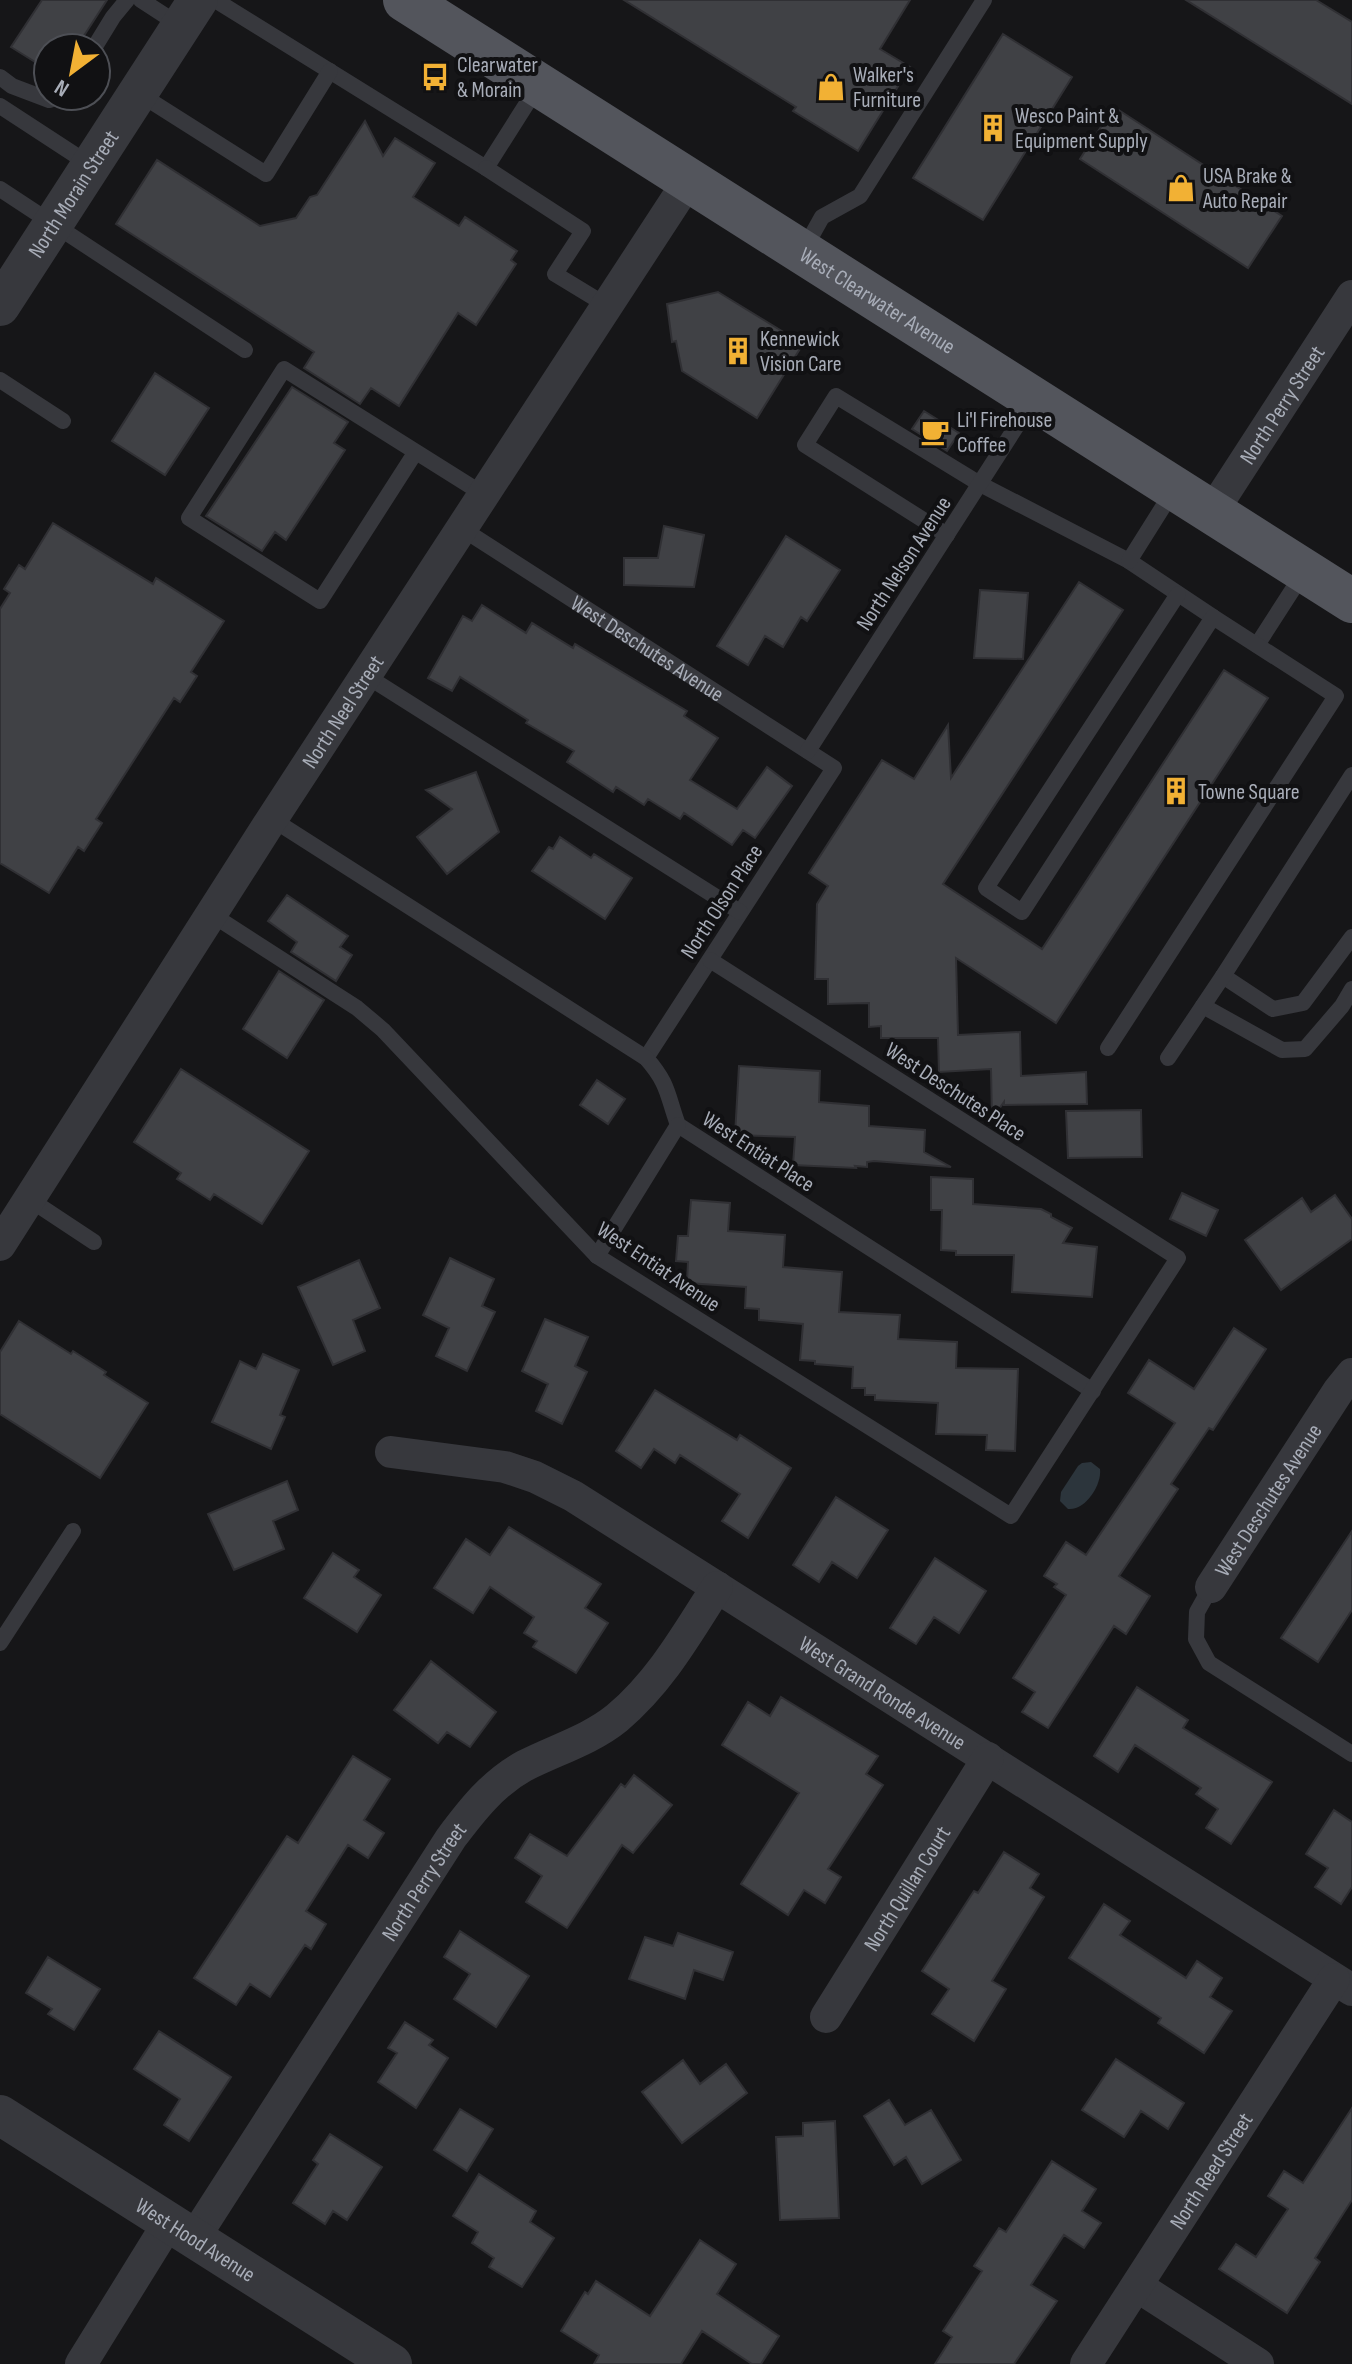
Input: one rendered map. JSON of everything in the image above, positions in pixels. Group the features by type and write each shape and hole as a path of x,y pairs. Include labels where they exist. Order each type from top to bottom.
{"main road":[{"name":"West Clearwater Avenue","path":"405,0 1352,601"}],"street":[{"name":"North Morain Street","path":"0,306 190,13"},
{"name":"North Neel Street","path":"0,1245 365,675 689,180"},
{"name":"North Perry Street","path":"1212,512 1352,296"},
{"name":"West Deschutes Avenue","path":"1211,1587 1352,1374"},
{"name":"West Grand Ronde Avenue","path":"391,1452 505,1467 535,1477 573,1496 1343,1984"},
{"name":"North Perry Street","path":"81,2364 182,2230 475,1805 497,1784 522,1767 614,1720 646,1691 671,1659 717,1587"},
{"name":"North Quillan Court","path":"826,2017 988,1758"},
{"name":"North Reed Street","path":"1086,2364 1343,1984"},
{"name":"West Hood Avenue","path":"0,2115 392,2364"},
{"path":"1137,2286 1258,2364"}],"lane":[{"path":"104,32 127,0"},
{"path":"141,0 190,13"},
{"path":"215,0 583,231 555,274 606,305"},
{"path":"802,252 822,217 860,196 984,0"},
{"path":"138,93 266,174 330,71"},
{"path":"0,77 12,86 32,94"},
{"path":"486,168 539,84"},
{"path":"0,106 92,166"},
{"path":"0,189 245,350"},
{"path":"415,453 320,601 189,518 284,369 483,494"},
{"path":"0,380 63,421"},
{"path":"947,535 805,445 836,396 980,484 1129,561 1336,696 1108,1048"},
{"name":"North Nelson Avenue","path":"808,751 1034,399"},
{"path":"1129,561 1174,488"},
{"name":"West Deschutes Avenue","path":"461,528 834,768"},
{"path":"1257,645 1305,571"},
{"path":"1178,594 986,888 1022,912 1213,617"},
{"path":"365,675 740,912"},
{"name":"North Olson Place","path":"646,1058 834,768"},
{"path":"1168,1058 1352,775"},
{"name":"West Entiat Place","path":"272,819 646,1058 661,1075 678,1125 1093,1391"},
{"name":"West Entiat Avenue","path":"211,914 357,1008 383,1030 597,1256 1011,1516 1093,1391"},
{"path":"1223,976 1273,1009 1303,1003 1352,937"},
{"name":"West Deschutes Place","path":"710,960 1178,1258 1093,1391"},
{"path":"1203,1006 1282,1050 1305,1049 1342,1006 1352,989"},
{"path":"597,1256 678,1125"},
{"path":"29,1199 94,1242"},
{"path":"0,1643 73,1531"},
{"path":"1211,1587 1197,1612 1196,1639 1209,1663 1352,1754"}],"shaded area":[{"path":"1091,1462 1100,1469 1095,1489 1080,1506 1068,1509 1060,1501 1061,1492 1078,1466"}],"building":[{"path":"42,0 107,0 86,32 32,32 32,60 11,47"},
{"name":"Walker's Furniture","path":"624,0 910,0 880,49 910,67 858,151 793,111 796,107"},
{"path":"1186,0 1316,0 1352,22 1352,104"},
{"name":"Wesco Paint & Equipment Supply","path":"1003,34 1072,77 983,220 913,178"},
{"name":"USA Brake & Auto Repair","path":"1114,107 1282,216 1248,268 1080,159"},
{"path":"365,121 383,156 395,138 435,163 413,197 459,226 465,217 517,251 511,260 516,264 476,325 458,313 399,406 371,388 360,404 304,368 314,352 116,224 157,160 260,226 296,218 310,197 317,195"},
{"name":"Kennewick Vision Care","path":"718,292 803,344 757,418 682,371 676,341 672,342 667,304"},
{"path":"155,373 209,408 165,475 112,441"},
{"path":"292,387 348,422 334,443 345,450 286,540 275,532 262,551 206,516"},
{"name":"Li'l Firehouse Coffee","path":"924,411 959,433 947,451 912,429"},
{"path":"53,523 153,584 156,578 224,621 191,672 197,676 180,702 174,698 96,819 102,823 84,851 78,847 49,893 0,863 0,609 10,593 4,589 19,565 25,569"},
{"path":"664,526 704,535 694,587 624,585 624,558 658,558"},
{"path":"786,536 840,570 807,621 801,617 783,647 765,636 748,665 717,646"},
{"path":"1079,582 1123,610 943,884 1042,949 1224,670 1268,698 1056,1023 956,958 958,1035 1020,1032 1021,1076 1086,1072 1087,1104 1004,1105 1004,1102 992,1119 991,1069 939,1072 938,1038 881,1038 881,1026 869,1027 869,1003 828,1004 828,979 815,979 817,904 828,886 809,873 882,760 914,779 948,725 951,778"},
{"path":"980,590 1028,593 1023,659 974,658"},
{"path":"482,605 526,633 532,623 573,648 575,644 687,711 684,716 718,738 690,780 737,809 767,767 792,786 755,838 743,830 732,845 684,813 680,819 648,799 644,805 616,787 613,792 567,762 574,751 526,723 528,720 460,677 452,691 428,678 463,616 472,621"},
{"path":"476,772 499,832 447,874 417,837 452,809 426,790"},
{"path":"560,837 591,858 594,854 632,878 605,919 532,871"},
{"path":"287,895 348,936 340,947 352,955 336,981 291,952 297,942 268,921"},
{"path":"279,971 324,1000 287,1058 243,1029"},
{"path":"739,1066 820,1071 819,1102 869,1106 869,1126 925,1130 924,1152 951,1167 874,1161 867,1162 867,1167 856,1168 793,1165 795,1137 735,1135"},
{"path":"181,1069 309,1151 262,1224 214,1194 210,1200 177,1179 181,1173 134,1142"},
{"path":"597,1080 625,1099 608,1124 580,1105"},
{"path":"1141,1110 1142,1157 1068,1158 1066,1111"},
{"path":"931,1177 973,1179 973,1204 1041,1209 1072,1228 1063,1243 1097,1247 1092,1297 1012,1292 1014,1255 956,1255 956,1251 941,1250 942,1210 931,1210"},
{"path":"1182,1193 1218,1210 1206,1236 1170,1219"},
{"path":"1335,1195 1352,1219 1352,1239 1281,1290 1245,1240 1302,1198 1311,1212"},
{"path":"691,1200 730,1203 728,1231 785,1235 783,1267 842,1272 839,1312 900,1315 898,1339 957,1342 956,1368 1018,1369 1015,1451 986,1450 987,1435 936,1434 938,1403 875,1400 875,1395 865,1395 865,1388 852,1388 853,1367 800,1360 803,1324 759,1320 759,1309 745,1308 746,1287 687,1283 688,1262 676,1261 678,1236 688,1236"},
{"path":"450,1258 494,1279 482,1306 495,1312 467,1371 436,1356 449,1328 423,1315"},
{"path":"359,1260 380,1308 353,1320 365,1351 333,1365 298,1287"},
{"path":"545,1319 588,1337 575,1366 587,1372 562,1424 536,1411 548,1384 522,1371"},
{"path":"19,1321 71,1354 73,1351 148,1403 100,1478 0,1414 0,1352"},
{"path":"1234,1328 1266,1349 1213,1430 1209,1428 1171,1484 1178,1489 1119,1576 1150,1596 1126,1634 1114,1626 1048,1728 1022,1712 1035,1692 1013,1678 1066,1595 1054,1587 1057,1584 1044,1576 1066,1542 1086,1555 1175,1423 1128,1393 1149,1360 1194,1389"},
{"path":"263,1354 299,1370 280,1415 285,1417 271,1449 212,1422 240,1361 256,1369"},
{"path":"655,1390 737,1440 740,1435 791,1468 748,1538 722,1521 740,1494 680,1455 675,1463 654,1449 641,1468 616,1451"},
{"path":"287,1481 298,1510 273,1521 284,1549 234,1570 208,1514"},
{"path":"836,1497 888,1530 857,1578 832,1562 819,1582 793,1565"},
{"path":"509,1527 601,1584 585,1608 608,1623 576,1673 533,1647 537,1641 524,1633 534,1617 490,1587 473,1613 434,1588 466,1539 490,1555"},
{"path":"1352,1531 1352,1610 1318,1662 1281,1638"},
{"path":"333,1553 359,1570 354,1577 381,1595 357,1632 304,1598"},
{"path":"935,1558 986,1591 959,1633 934,1617 916,1644 890,1628"},
{"path":"431,1661 496,1712 470,1747 447,1732 438,1743 394,1710"},
{"path":"1137,1687 1188,1720 1183,1728 1272,1782 1231,1844 1206,1828 1218,1809 1196,1794 1201,1788 1135,1745 1118,1772 1094,1756"},
{"path":"781,1697 878,1756 866,1774 883,1785 828,1869 841,1877 825,1903 804,1890 788,1915 741,1884 799,1793 722,1745 748,1702 770,1716"},
{"path":"353,1756 390,1779 364,1820 384,1833 368,1858 348,1845 306,1911 326,1924 311,1949 305,1945 270,1997 250,1984 236,2005 194,1978 287,1836 298,1843"},
{"path":"634,1775 672,1805 633,1853 622,1845 567,1928 526,1902 542,1876 515,1858 530,1834 567,1856 621,1784 625,1787"},
{"path":"1334,1810 1352,1822 1352,1887 1341,1904 1315,1887 1328,1868 1306,1854"},
{"path":"1004,1852 1039,1874 1030,1888 1044,1897 992,1981 1006,1989 974,2041 932,2014 949,1989 922,1971 974,1891 978,1893"},
{"path":"1104,1904 1130,1921 1120,1935 1186,1978 1197,1961 1222,1978 1210,1997 1232,2011 1204,2053 1158,2023 1161,2018 1069,1958"},
{"path":"460,1931 529,1976 496,2027 454,1999 470,1974 444,1957"},
{"path":"678,1933 733,1952 723,1980 694,1970 685,1999 629,1979 645,1937 673,1946"},
{"path":"48,1957 100,1989 74,2030 48,2014 52,2009 26,1993"},
{"path":"405,2022 433,2040 429,2045 448,2058 416,2108 378,2082 397,2053 388,2048"},
{"path":"159,2031 231,2077 189,2141 164,2125 180,2099 134,2069"},
{"path":"1116,2059 1184,2103 1168,2129 1141,2111 1124,2137 1082,2110"},
{"path":"683,2060 700,2084 726,2064 747,2093 682,2143 642,2092"},
{"path":"889,2100 905,2125 931,2110 961,2160 922,2184 906,2157 894,2165 864,2116"},
{"path":"1352,2108 1352,2200 1315,2258 1320,2262 1287,2313 1219,2269 1236,2244 1256,2257 1288,2209 1268,2196 1284,2171 1303,2183"},
{"path":"460,2109 493,2129 467,2171 434,2150"},
{"path":"835,2121 839,2218 780,2220 776,2137 803,2136 803,2123"},
{"path":"330,2134 382,2167 347,2220 333,2211 325,2224 293,2203 318,2164 313,2160"},
{"path":"1052,2161 1096,2189 1082,2211 1101,2223 1084,2248 1064,2235 1031,2285 1057,2301 1014,2364 935,2364 952,2337 943,2331 982,2271 974,2266 999,2228 1006,2232"},
{"path":"479,2174 536,2211 530,2222 554,2238 522,2287 489,2267 494,2258 472,2243 478,2232 453,2216"},
{"path":"700,2240 736,2264 717,2294 779,2336 761,2364 752,2364 702,2331 681,2364 594,2364 599,2355 561,2331 585,2292 588,2294 596,2281 650,2316"}],"place":[{"name":"Clearwater & Morain","path":"435,77"},
{"name":"Walker's Furniture","path":"831,87"},
{"name":"Wesco Paint & Equipment Supply","path":"993,128"},
{"name":"USA Brake & Auto Repair","path":"1181,188"},
{"name":"Kennewick Vision Care","path":"738,351"},
{"name":"Li'l Firehouse Coffee","path":"935,432"},
{"name":"Towne Square","path":"1176,791"}]}
